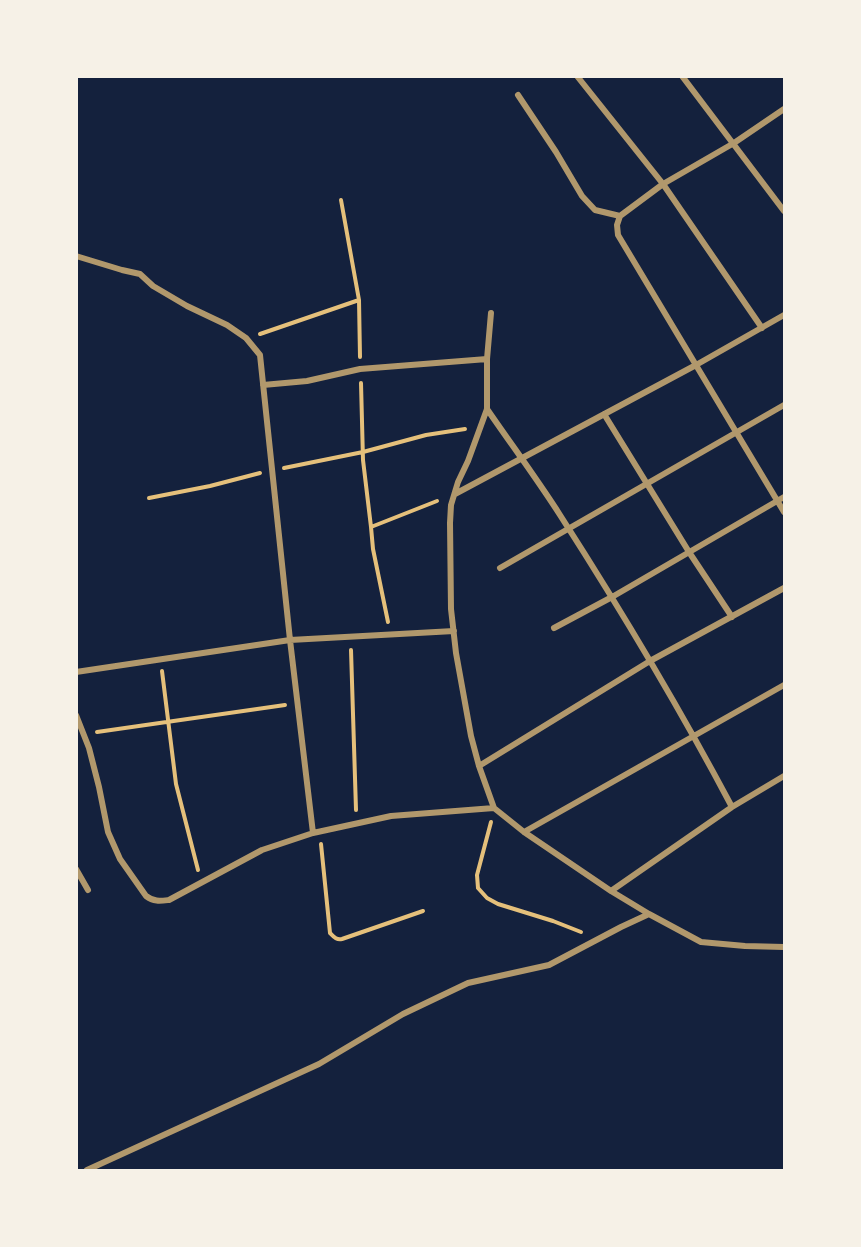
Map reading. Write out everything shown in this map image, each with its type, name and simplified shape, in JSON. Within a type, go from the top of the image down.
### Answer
[{"type":"street","points":[[577,76],[663,184],[762,328]]},
{"type":"street","points":[[682,76],[784,212]]},
{"type":"street","points":[[518,95],[582,196],[595,210],[620,216]]},
{"type":"street","points":[[784,109],[734,143],[663,184],[620,216],[617,225],[618,235],[784,512]]},
{"type":"street","points":[[76,256],[140,274],[153,286],[187,306],[227,325],[246,338],[260,355],[290,640],[317,832]]},
{"type":"street","points":[[491,313],[487,358],[487,409],[451,505],[450,523],[454,631],[471,736],[494,808],[524,832],[611,891],[701,942],[784,947]]},
{"type":"street","points":[[455,494],[696,365],[784,315]]},
{"type":"street","points":[[263,385],[307,381],[360,369],[487,358]]},
{"type":"street","points":[[500,568],[784,405]]},
{"type":"street","points":[[487,409],[569,529],[612,597],[694,736],[732,807]]},
{"type":"street","points":[[604,414],[646,484],[732,617]]},
{"type":"street","points":[[554,628],[784,497]]},
{"type":"street","points":[[479,766],[650,661],[784,588]]},
{"type":"street","points":[[76,672],[290,640],[454,631]]},
{"type":"street","points":[[524,832],[784,685]]},
{"type":"street","points":[[76,715],[89,748],[108,832],[120,859],[151,900],[160,902],[169,900],[262,850],[317,832],[391,816],[494,808]]},
{"type":"street","points":[[611,891],[732,807],[784,777]]},
{"type":"street","points":[[76,869],[88,890]]},
{"type":"street","points":[[87,1170],[319,1064],[403,1014],[468,983],[549,965],[648,914]]},
{"type":"path","points":[[341,200],[358,300],[363,452],[373,549],[390,635]]},
{"type":"path","points":[[246,338],[287,326],[358,300]]},
{"type":"path","points":[[150,498],[363,452],[448,430],[480,427]]},
{"type":"path","points":[[371,527],[455,494]]},
{"type":"path","points":[[351,637],[356,823]]},
{"type":"path","points":[[160,659],[177,784],[195,862],[202,882]]},
{"type":"path","points":[[84,733],[298,703]]},
{"type":"path","points":[[494,808],[477,875],[478,888],[487,898],[498,904],[554,921],[598,939]]},
{"type":"path","points":[[317,832],[330,933],[338,940],[423,911]]}]
